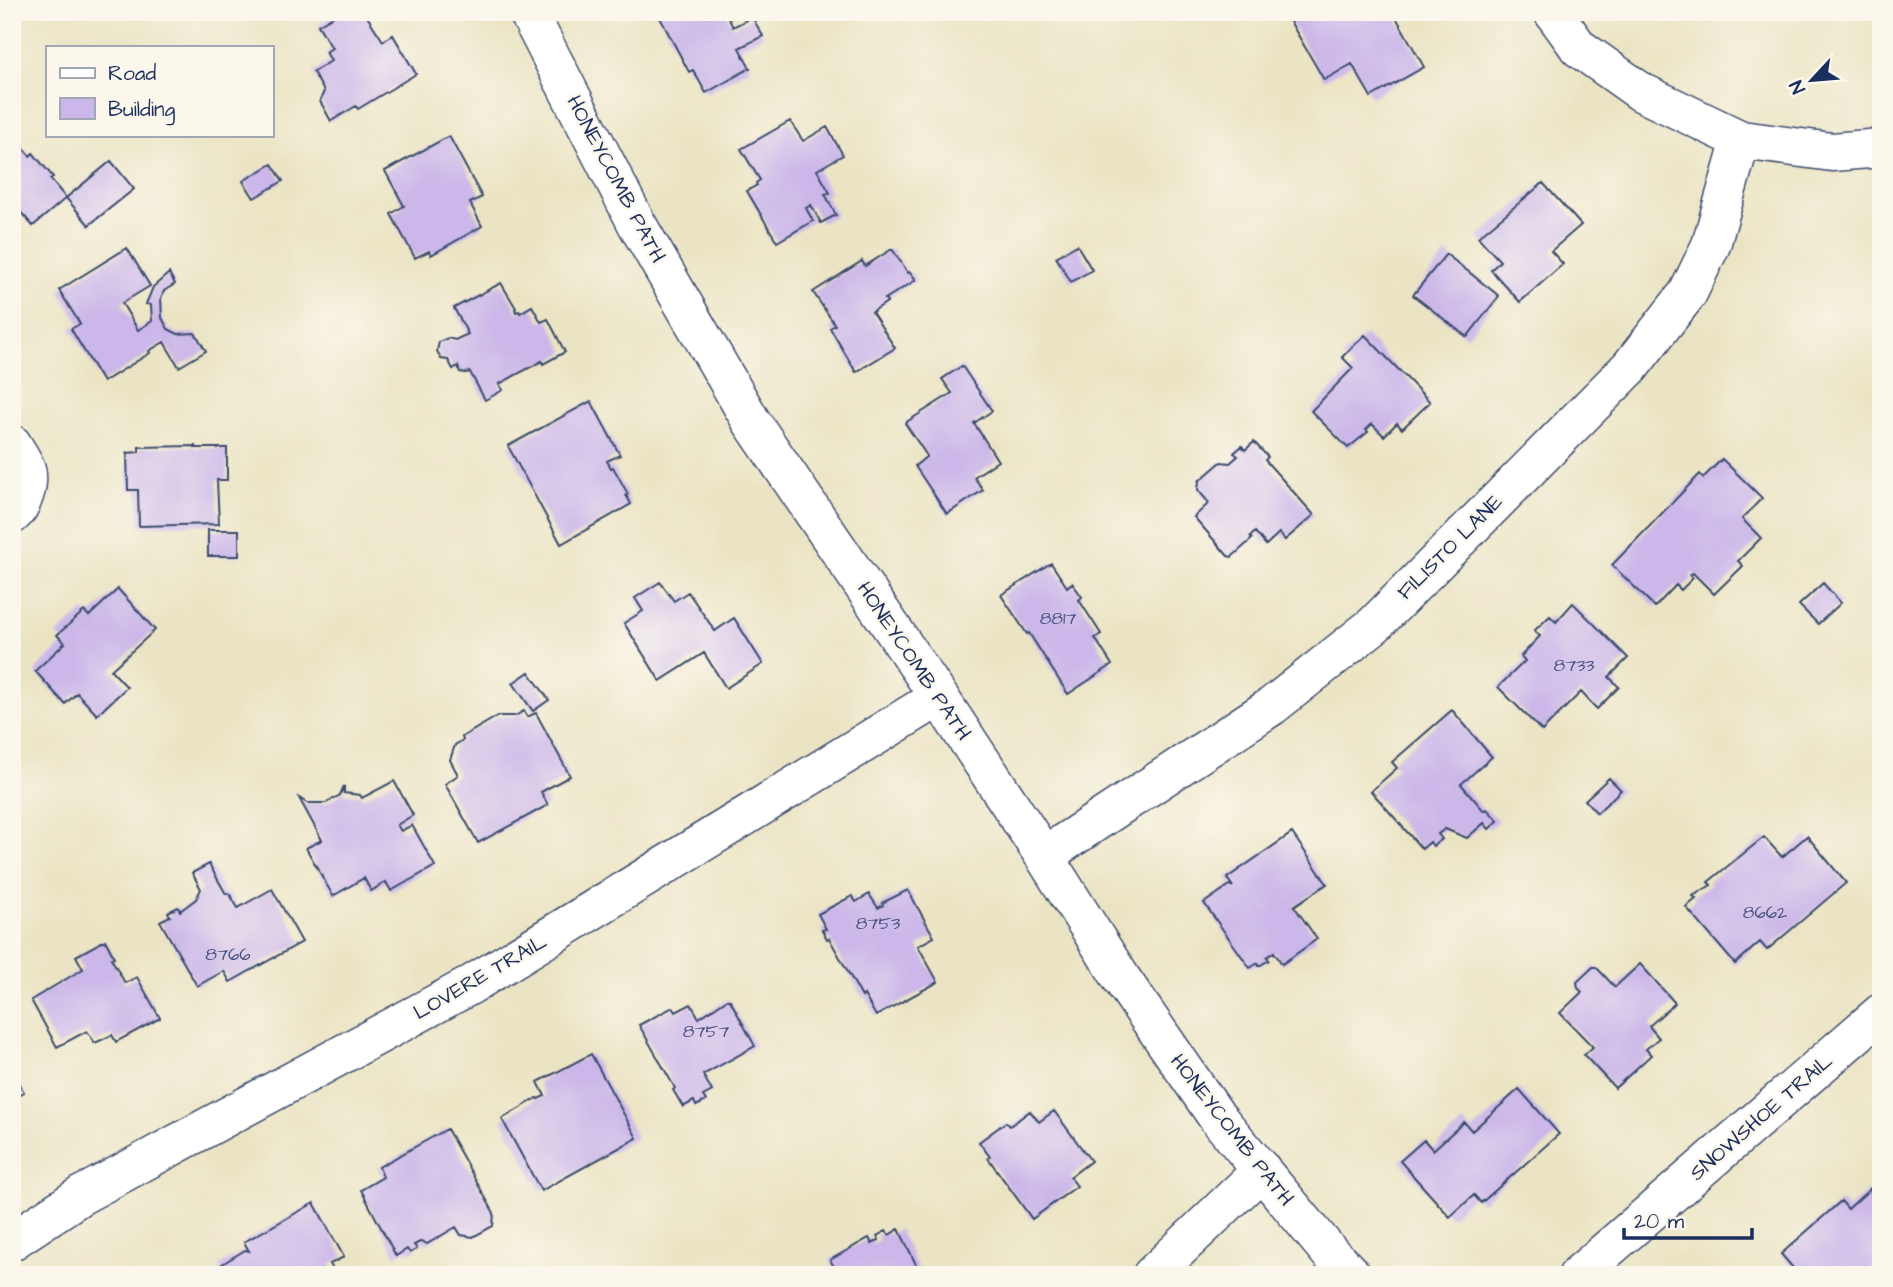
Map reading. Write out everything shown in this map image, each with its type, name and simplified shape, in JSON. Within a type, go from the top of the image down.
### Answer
[{"type":"street","name":"HONEYCOMB PATH","points":[[528,12],[637,224],[751,421],[939,697],[1135,999],[1217,1116],[1330,1253],[1352,1275]]},
{"type":"street","points":[[1553,12],[1579,48],[1641,92],[1741,139],[1832,152],[1881,148]]},
{"type":"street","name":"FILISTO LANE","points":[[1044,856],[1272,706],[1374,625],[1630,367],[1688,293],[1711,245],[1741,139]]},
{"type":"street","points":[[12,444],[26,469],[25,492],[17,511],[12,515]]},
{"type":"street","name":"LOVERE TRAIL","points":[[12,1241],[80,1196],[469,986],[939,697]]},
{"type":"street","name":"SNOWSHOE TRAIL","points":[[1578,1275],[1881,1013]]},
{"type":"street","points":[[1152,1275],[1262,1170]]},
{"type":"building","points":[[340,12],[364,12],[383,41],[393,35],[416,74],[358,109],[356,106],[331,121],[320,101],[324,91],[313,72],[331,61],[326,52],[332,48],[318,25]]},
{"type":"building","points":[[657,12],[725,12],[733,27],[752,17],[763,36],[739,48],[750,68],[706,93],[693,70],[689,72]]},
{"type":"building","points":[[1293,12],[1393,12],[1424,67],[1371,97],[1352,64],[1324,80],[1287,16]]},
{"type":"building","points":[[790,121],[803,141],[827,127],[843,155],[817,170],[830,193],[825,194],[836,215],[821,223],[811,205],[806,208],[813,221],[777,242],[747,191],[760,180],[741,149]]},
{"type":"building","points":[[12,136],[30,156],[33,153],[66,198],[33,226],[18,209],[12,209]]},
{"type":"building","points":[[449,136],[482,197],[470,203],[482,226],[431,255],[429,251],[415,258],[391,214],[404,206],[385,171]]},
{"type":"building","points":[[111,161],[134,189],[89,225],[66,198]]},
{"type":"building","points":[[272,164],[283,181],[254,198],[243,181]]},
{"type":"building","points":[[1543,183],[1581,225],[1551,251],[1563,264],[1520,302],[1491,270],[1500,261],[1478,237]]},
{"type":"building","points":[[1077,245],[1092,270],[1071,282],[1056,257]]},
{"type":"building","points":[[127,248],[150,286],[122,303],[138,330],[152,321],[151,305],[146,304],[153,287],[169,273],[175,284],[164,291],[161,298],[162,318],[168,329],[178,334],[195,333],[206,351],[179,367],[164,342],[103,382],[71,329],[80,324],[59,290]]},
{"type":"building","points":[[892,249],[916,280],[885,299],[887,302],[872,312],[895,348],[856,372],[830,328],[835,325],[813,292],[862,261],[865,266]]},
{"type":"building","points":[[1446,254],[1499,296],[1467,337],[1413,295]]},
{"type":"building","points":[[501,283],[516,312],[520,313],[532,306],[541,322],[548,319],[565,352],[499,384],[503,390],[485,400],[470,372],[460,372],[458,366],[453,369],[448,360],[441,359],[437,351],[439,342],[448,338],[455,340],[468,334],[454,308]]},
{"type":"building","points":[[1365,335],[1430,402],[1402,429],[1397,423],[1384,436],[1372,424],[1366,430],[1368,432],[1348,448],[1311,411],[1353,368],[1342,357]]},
{"type":"building","points":[[962,366],[992,411],[974,423],[998,461],[974,477],[983,490],[947,514],[915,466],[927,456],[905,423],[952,393],[942,379]]},
{"type":"building","points":[[591,401],[620,455],[607,461],[611,468],[613,467],[631,504],[561,544],[508,446]]},
{"type":"building","points":[[1254,442],[1268,457],[1265,460],[1314,515],[1285,540],[1279,533],[1266,545],[1255,532],[1250,537],[1252,539],[1232,557],[1228,556],[1194,517],[1209,503],[1198,490],[1199,481],[1221,462],[1230,463],[1238,456],[1234,453],[1242,446],[1245,450]]},
{"type":"building","points":[[139,447],[227,448],[227,480],[217,480],[219,524],[139,526],[138,490],[128,490],[127,453],[139,452]]},
{"type":"building","points":[[1722,459],[1762,498],[1742,519],[1761,538],[1738,561],[1743,566],[1714,594],[1693,573],[1690,575],[1693,578],[1681,590],[1676,585],[1655,607],[1612,565],[1700,474],[1703,478]]},
{"type":"building","points":[[208,530],[239,530],[239,556],[208,556]]},
{"type":"building","points":[[1051,563],[1067,587],[1072,583],[1082,597],[1079,600],[1101,634],[1095,638],[1112,665],[1068,694],[1001,595]]},
{"type":"building","points":[[660,582],[674,601],[688,592],[715,631],[734,618],[763,664],[726,688],[704,653],[660,681],[624,623],[643,611],[635,598]]},
{"type":"building","points":[[1823,583],[1841,603],[1818,624],[1799,605]]},
{"type":"building","points":[[118,589],[155,630],[111,670],[127,687],[97,715],[77,693],[65,704],[35,671],[65,643],[57,635],[84,611],[89,616]]},
{"type":"building","points":[[1573,603],[1628,658],[1609,677],[1619,687],[1597,709],[1581,692],[1542,731],[1498,687],[1525,661],[1521,656],[1540,636],[1534,631],[1550,616],[1556,622]]},
{"type":"building","points":[[529,672],[549,700],[533,711],[513,683]]},
{"type":"building","points":[[1452,710],[1492,757],[1461,784],[1484,811],[1487,809],[1498,821],[1489,829],[1484,823],[1467,838],[1445,829],[1438,834],[1442,839],[1433,846],[1430,842],[1422,849],[1371,791],[1397,768],[1392,762]]},
{"type":"building","points":[[524,711],[527,717],[536,713],[570,776],[541,792],[548,805],[478,843],[445,784],[458,775],[450,760],[455,745],[463,740],[462,737],[498,716],[515,716]]},
{"type":"building","points":[[1609,778],[1621,790],[1597,813],[1585,800]]},
{"type":"building","points":[[394,781],[413,815],[397,825],[401,831],[412,825],[435,866],[391,891],[386,882],[371,891],[364,878],[333,896],[306,848],[322,840],[299,798],[307,803],[326,803],[340,795],[344,786],[344,793],[360,795],[362,798]]},
{"type":"building","points":[[1292,833],[1327,884],[1294,906],[1317,939],[1282,964],[1274,952],[1267,957],[1269,960],[1250,968],[1204,903],[1230,885],[1233,887],[1227,878]]},
{"type":"building","points":[[1807,836],[1846,883],[1767,950],[1760,942],[1735,964],[1686,907],[1696,899],[1693,896],[1711,885],[1708,882],[1764,837],[1782,857]]},
{"type":"building","points":[[209,864],[226,894],[229,893],[238,908],[272,889],[302,942],[230,982],[224,971],[197,986],[160,921],[170,916],[168,912],[178,907],[180,911],[196,899],[201,889],[192,873]]},
{"type":"building","points":[[908,890],[934,937],[918,946],[938,982],[876,1016],[864,995],[862,997],[829,938],[827,939],[822,930],[826,929],[818,914],[852,896],[856,902],[869,894],[878,908],[882,903]]},
{"type":"building","points":[[105,940],[114,957],[111,958],[125,983],[137,977],[160,1018],[116,1042],[112,1035],[95,1043],[87,1031],[57,1047],[31,1000],[83,969],[76,956]]},
{"type":"building","points":[[1640,964],[1675,1003],[1649,1026],[1659,1038],[1646,1049],[1651,1055],[1615,1088],[1584,1055],[1593,1047],[1560,1013],[1582,992],[1577,982],[1593,967],[1615,987]]},
{"type":"building","points":[[730,1000],[755,1046],[703,1075],[712,1091],[703,1096],[706,1101],[696,1106],[694,1101],[683,1107],[639,1025],[673,1007],[676,1012],[691,1004],[699,1018]]},
{"type":"building","points":[[591,1054],[637,1138],[541,1191],[502,1119],[545,1096],[538,1082]]},
{"type":"building","points":[[12,1071],[24,1092],[12,1098]]},
{"type":"building","points":[[1519,1089],[1559,1134],[1481,1203],[1474,1195],[1450,1217],[1400,1161],[1424,1140],[1433,1150],[1464,1122],[1472,1131]]},
{"type":"building","points":[[1030,1111],[1039,1122],[1054,1111],[1091,1161],[1070,1177],[1077,1186],[1032,1219],[979,1142],[1006,1122],[1010,1126]]},
{"type":"building","points":[[447,1129],[494,1213],[493,1226],[473,1237],[461,1235],[456,1227],[427,1244],[422,1241],[414,1245],[417,1249],[410,1253],[407,1249],[396,1256],[361,1190],[383,1177],[379,1167]]},
{"type":"building","points":[[1871,1188],[1871,1193],[1881,1204],[1881,1261],[1865,1275],[1799,1275],[1781,1254],[1841,1201],[1848,1209]]},
{"type":"building","points":[[314,1203],[344,1257],[330,1264],[336,1275],[225,1275],[221,1270],[219,1266],[245,1250],[249,1251],[244,1242]]},
{"type":"building","points":[[899,1229],[921,1275],[839,1275],[830,1260],[869,1238],[872,1244],[879,1240],[877,1236],[886,1231],[889,1235]]}]
